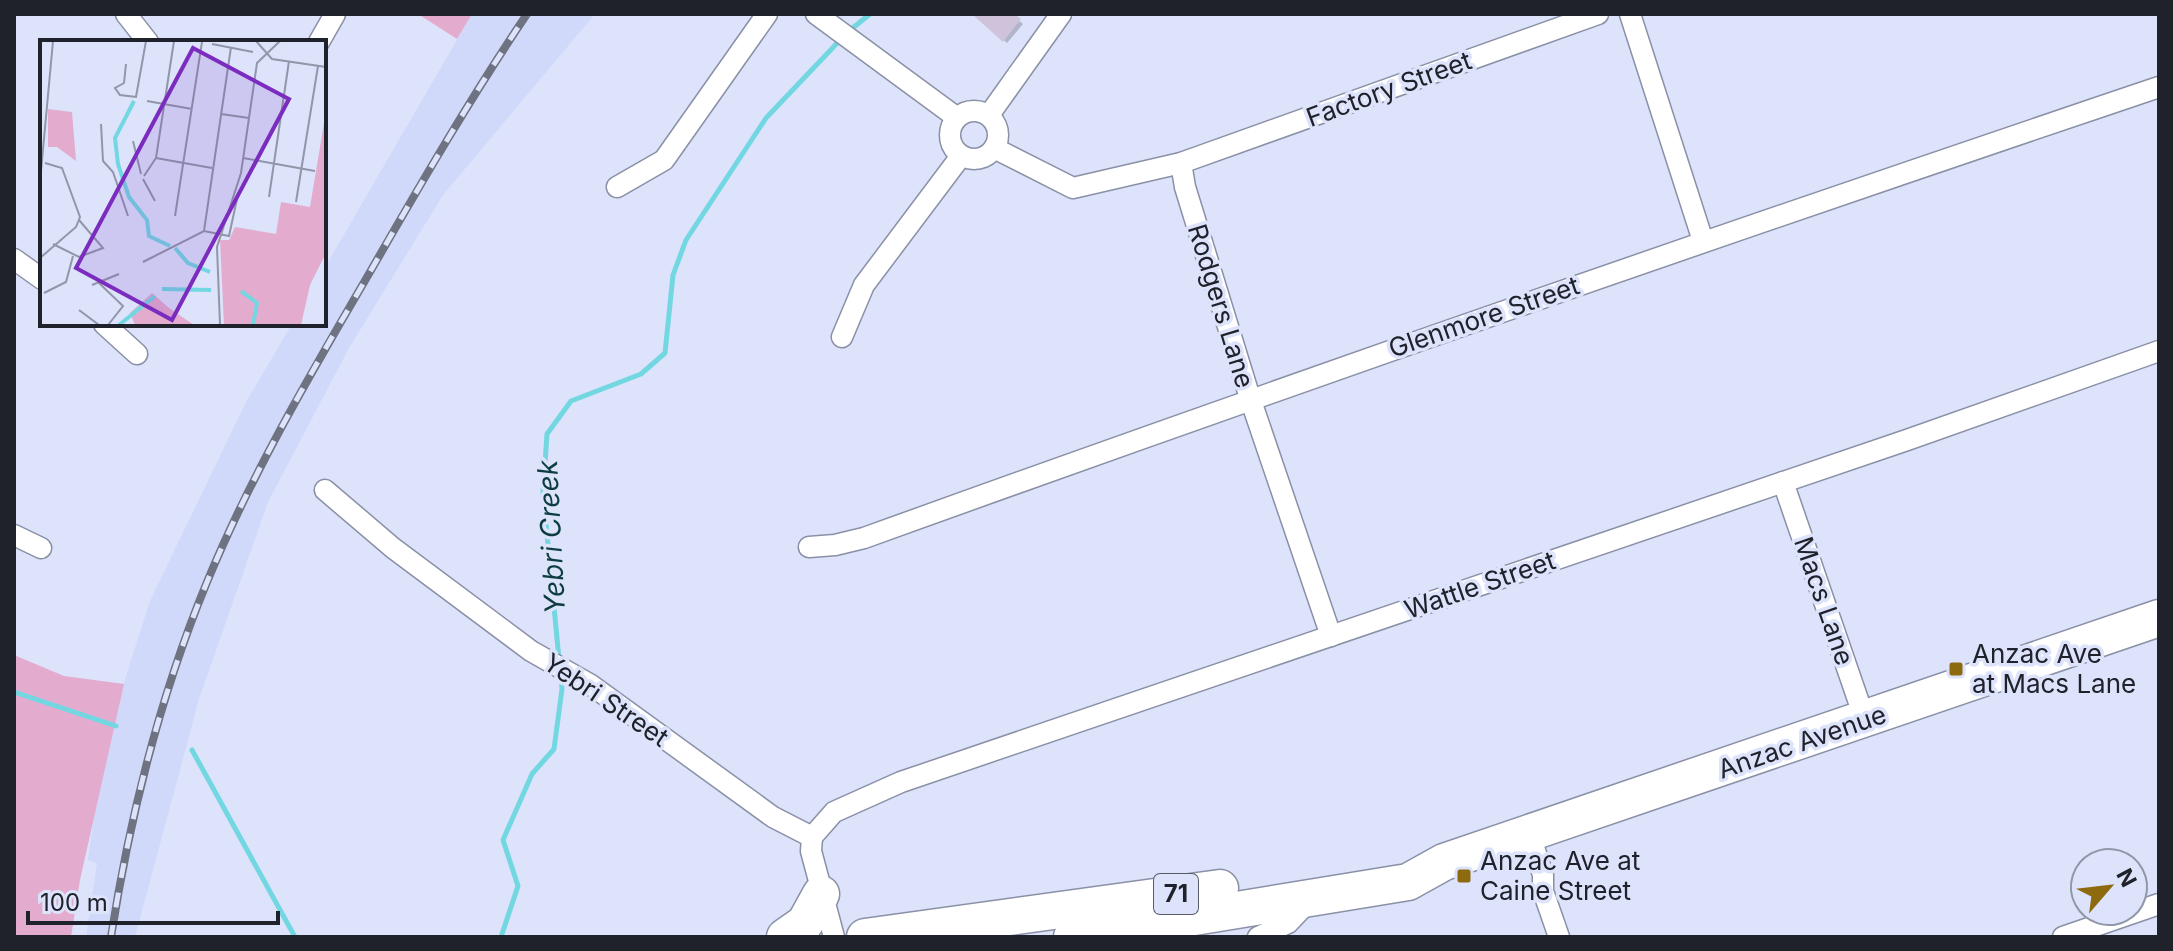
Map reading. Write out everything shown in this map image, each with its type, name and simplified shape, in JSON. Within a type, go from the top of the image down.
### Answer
[{"type":"highway","name":"Anzac Avenue","points":[[1072,937],[1408,882],[1444,862],[2159,618]]},
{"type":"highway","name":"Anzac Avenue","points":[[865,937],[1404,862],[1444,862]]},
{"type":"highway","points":[[785,937],[805,923],[821,894]]},
{"type":"street","points":[[126,14],[146,40]]},
{"type":"street","points":[[320,40],[335,14]]},
{"type":"street","points":[[617,187],[664,160],[767,14]]},
{"type":"street","points":[[816,14],[956,117]]},
{"type":"street","points":[[989,115],[1061,14]]},
{"type":"street","name":"Factory Street","points":[[1181,163],[1598,14]]},
{"type":"street","points":[[1630,14],[1703,241]]},
{"type":"street","name":"Glenmore Street","points":[[809,547],[864,538],[1250,398],[2159,87]]},
{"type":"street","points":[[976,110],[989,115],[997,127],[997,142],[983,158],[968,159],[951,145],[949,130],[956,117],[976,110]]},
{"type":"street","points":[[994,148],[1073,188],[1181,163]]},
{"type":"street","points":[[842,337],[864,285],[961,156]]},
{"type":"street","name":"Rodgers Lane","points":[[1181,163],[1185,187],[1250,398],[1331,636]]},
{"type":"street","points":[[14,259],[40,278]]},
{"type":"street","points":[[106,326],[137,354]]},
{"type":"street","name":"Wattle Street","points":[[812,837],[834,812],[901,782],[2159,351]]},
{"type":"street","name":"Macs Lane","points":[[1783,482],[1865,720]]},
{"type":"street","name":"Yebri Street","points":[[325,490],[393,548],[531,651],[591,685],[773,817],[812,837]]},
{"type":"street","points":[[14,535],[41,548]]},
{"type":"street","points":[[1530,835],[1543,875],[1543,891],[1559,937]]},
{"type":"street","points":[[812,837],[811,851],[834,937]]},
{"type":"street","points":[[1265,935],[1288,923],[1311,899]]},
{"type":"street","points":[[2063,937],[2159,904]]},
{"type":"shaded area","points":[[418,14],[472,14],[457,39]]},
{"type":"shaded area","points":[[472,14],[595,14],[443,195],[349,348],[268,502],[199,699],[135,937],[86,937],[97,863],[88,860],[103,748],[150,601],[246,402],[291,326],[326,326],[326,266]]},
{"type":"shaded area","points":[[14,655],[64,676],[124,684],[80,880],[71,937],[14,937]]},
{"type":"building","points":[[972,14],[1014,14],[1021,19],[1003,42]]},
{"type":"waterway","name":"Yebri Creek","points":[[849,31],[870,14]]},
{"type":"waterway","name":"Yebri Creek","points":[[559,659],[543,493],[547,434],[571,401],[641,374],[665,353],[673,275],[686,240],[766,118],[842,38]]},
{"type":"waterway","name":"Yebri Creek","points":[[501,937],[518,886],[503,840],[532,774],[554,749],[561,676]]},
{"type":"waterway","points":[[14,692],[116,726]]},
{"type":"waterway","points":[[192,750],[295,937]]},
{"type":"railway","points":[[111,937],[127,846],[148,756],[190,625],[225,542],[283,424],[326,348],[446,142],[527,14]]},
{"type":"place","name":"Anzac Ave at Macs Lane","points":[[1956,669]]},
{"type":"place","name":"Anzac Ave at Caine Street","points":[[1464,876]]}]
